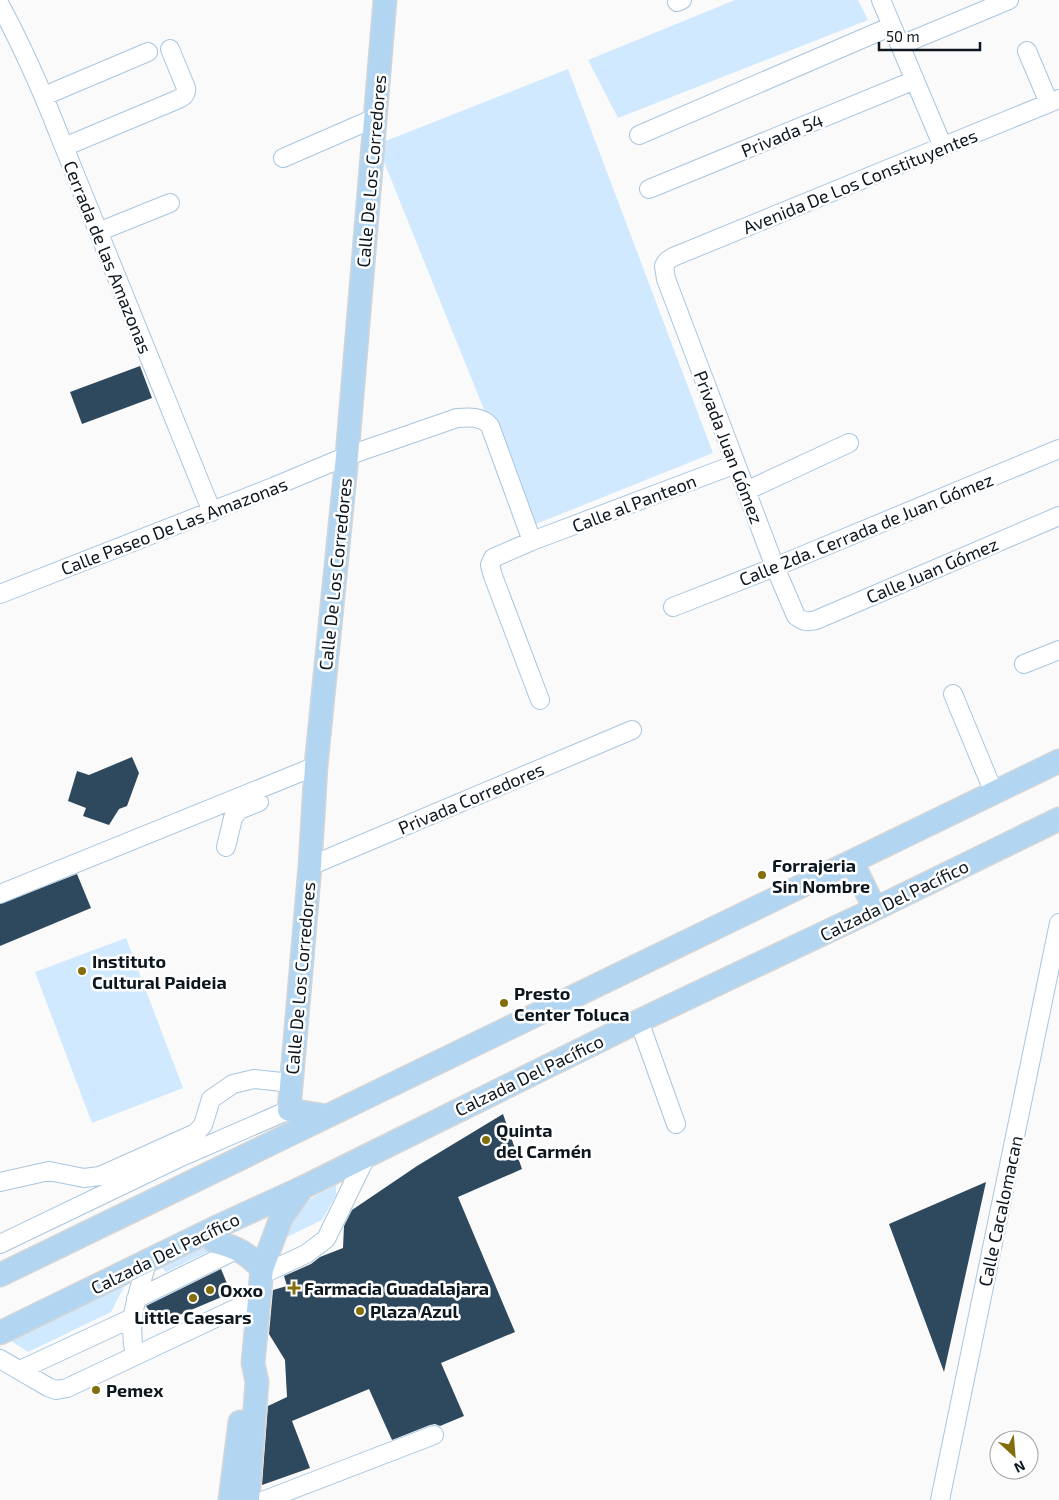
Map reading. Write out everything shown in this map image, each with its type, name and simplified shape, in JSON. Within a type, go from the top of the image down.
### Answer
[{"type":"main road","name":"Calle De Los Corredores","points":[[289,1110],[316,773],[347,456],[385,0]]},
{"type":"main road","points":[[0,1275],[1059,761]]},
{"type":"main road","name":"Calzada Del Pacífico","points":[[0,1333],[147,1263],[219,1226],[302,1188],[639,1021],[1059,820]]},
{"type":"main road","points":[[852,862],[875,909]]},
{"type":"main road","points":[[289,1110],[328,1116]]},
{"type":"main road","points":[[248,1500],[257,1382],[253,1363],[261,1272],[280,1218],[302,1188]]},
{"type":"main road","points":[[219,1226],[215,1242],[226,1244],[247,1254],[261,1272]]},
{"type":"main road","points":[[230,1500],[245,1384],[253,1363]]},
{"type":"street","points":[[881,0],[944,147]]},
{"type":"street","points":[[901,45],[1009,0]]},
{"type":"street","name":"Cerrada de las Amazonas","points":[[0,6],[14,31],[44,96],[212,512]]},
{"type":"street","points":[[639,135],[892,26]]},
{"type":"street","points":[[64,147],[184,96],[186,88],[170,49]]},
{"type":"street","points":[[1027,51],[1054,101]]},
{"type":"street","points":[[44,96],[148,52]]},
{"type":"street","name":"Privada 54","points":[[649,190],[915,80]]},
{"type":"street","name":"Avenida De Los Constituyentes","points":[[664,266],[673,256],[1054,101]]},
{"type":"street","points":[[282,158],[375,118]]},
{"type":"street","points":[[98,232],[170,203]]},
{"type":"street","name":"Privada Juan Gómez","points":[[664,266],[666,279],[775,568],[796,616],[804,622]]},
{"type":"street","points":[[347,456],[457,418],[470,417],[482,420],[490,426],[532,541]]},
{"type":"street","points":[[746,491],[849,443]]},
{"type":"street","name":"Calle 2da. Cerrada de Juan Gómez","points":[[673,607],[775,568],[1059,448]]},
{"type":"street","name":"Calle Paseo De Las Amazonas","points":[[0,594],[212,512],[347,456]]},
{"type":"street","name":"Calle al Panteon","points":[[540,700],[492,576],[490,565],[492,560],[496,556],[532,541],[736,464]]},
{"type":"street","name":"Calle Juan Gómez","points":[[804,622],[816,620],[1059,516]]},
{"type":"street","points":[[1024,664],[1059,650]]},
{"type":"street","points":[[953,694],[994,792]]},
{"type":"street","name":"Privada Corredores","points":[[310,866],[632,730]]},
{"type":"street","points":[[226,847],[233,818],[239,810],[316,773]]},
{"type":"street","points":[[0,894],[316,773]]},
{"type":"street","name":"Calle Cacalomacan","points":[[940,1500],[1059,922]]},
{"type":"street","points":[[639,1021],[676,1124]]},
{"type":"street","points":[[0,1182],[49,1171],[84,1178],[100,1176],[196,1133],[203,1125],[211,1099],[234,1084],[254,1079],[291,1083]]},
{"type":"street","points":[[0,1244],[172,1161],[289,1110]]},
{"type":"street","points":[[261,1272],[306,1254],[326,1239],[367,1155]]},
{"type":"street","points":[[136,1299],[238,1249]]},
{"type":"street","points":[[135,1356],[131,1332],[132,1318],[147,1263]]},
{"type":"street","points":[[0,1359],[48,1387],[56,1390],[67,1388],[258,1298]]},
{"type":"street","points":[[20,1370],[132,1318]]},
{"type":"street","points":[[265,1500],[434,1435]]},
{"type":"shaded area","points":[[735,0],[858,0],[868,20],[618,118],[588,60]]},
{"type":"shaded area","points":[[568,69],[713,453],[531,526],[382,157],[383,142]]},
{"type":"shaded area","points":[[126,938],[183,1088],[92,1123],[35,972]]},
{"type":"shaded area","points":[[336,1185],[336,1195],[322,1220],[287,1237],[281,1246],[295,1207]]},
{"type":"shaded area","points":[[208,1242],[216,1248],[166,1272],[161,1267],[184,1250]]},
{"type":"shaded area","points":[[127,1281],[111,1312],[28,1352],[5,1337]]},
{"type":"building","points":[[140,366],[152,398],[82,424],[70,392]]},
{"type":"building","points":[[132,757],[139,773],[127,806],[119,809],[109,825],[83,816],[86,808],[68,801],[77,771],[89,775]]},
{"type":"building","points":[[77,874],[91,908],[0,946],[0,904]]},
{"type":"building","name":"Plaza Azul","points":[[503,1114],[522,1169],[458,1197],[515,1332],[441,1363],[464,1416],[440,1426],[430,1425],[392,1440],[369,1389],[292,1421],[310,1468],[262,1485],[268,1406],[287,1397],[285,1360],[269,1334],[273,1290],[287,1286],[284,1276],[311,1264],[320,1257],[343,1248],[344,1226],[352,1210],[417,1166]]},
{"type":"building","points":[[986,1182],[944,1372],[889,1224]]},
{"type":"building","points":[[221,1269],[231,1293],[158,1324],[146,1306]]},
{"type":"place","name":"Forrajeria Sin Nombre","points":[[762,875]]},
{"type":"place","name":"Instituto Cultural Paideia","points":[[82,971]]},
{"type":"place","name":"Presto Center Toluca","points":[[504,1003]]},
{"type":"place","name":"Quinta del Carmén","points":[[486,1140]]},
{"type":"place","name":"Farmacia Guadalajara","points":[[294,1288]]},
{"type":"place","name":"Oxxo","points":[[210,1290]]},
{"type":"place","name":"Little Caesars","points":[[193,1298]]},
{"type":"place","name":"Plaza Azul","points":[[360,1311]]},
{"type":"place","name":"Pemex","points":[[96,1390]]}]
